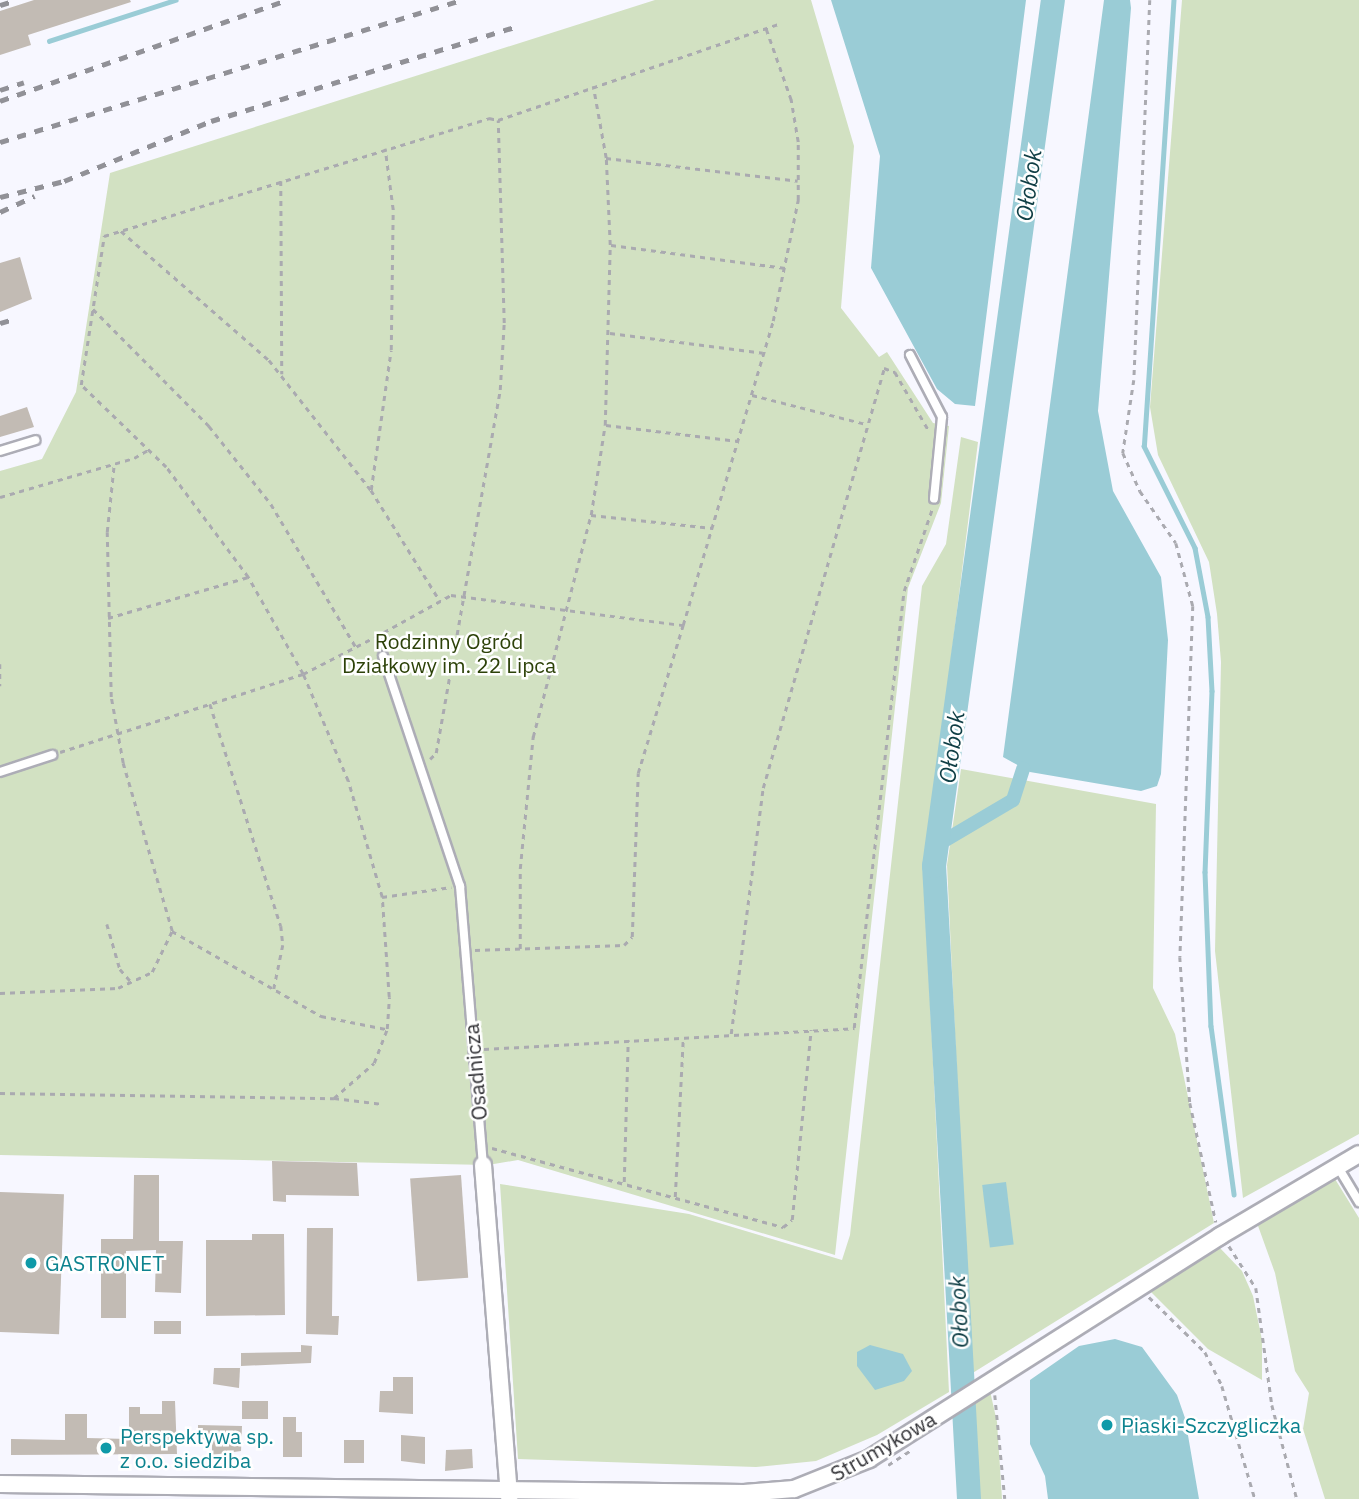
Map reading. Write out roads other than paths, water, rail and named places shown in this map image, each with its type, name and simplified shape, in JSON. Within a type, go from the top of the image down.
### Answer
[{"type":"street","name":"Strumykowa","points":[[0,1484],[133,1493],[744,1496],[794,1489],[843,1473],[1220,1236],[1359,1154]]},
{"type":"street","name":"Osadnicza","points":[[483,1165],[508,1494]]},
{"type":"lane","points":[[910,355],[942,416],[934,499]]},
{"type":"lane","points":[[0,451],[35,440]]},
{"type":"lane","name":"Osadnicza","points":[[383,656],[460,886],[483,1165]]},
{"type":"lane","points":[[0,772],[52,755]]},
{"type":"lane","points":[[1338,1167],[1359,1202]]},
{"type":"water","points":[[831,0],[1026,0],[975,406],[955,404],[937,389],[871,268],[880,156]]},
{"type":"water","points":[[1104,0],[1130,0],[1131,8],[1098,411],[1113,491],[1161,577],[1168,640],[1161,774],[1157,786],[1141,791],[1030,772],[1003,757]]},
{"type":"water","points":[[1006,1182],[1014,1245],[990,1247],[982,1185]]},
{"type":"water","name":"Piaski-Szczygliczka","points":[[1115,1339],[1142,1347],[1177,1395],[1185,1418],[1199,1499],[1048,1499],[1045,1476],[1030,1444],[1030,1380],[1079,1346]]},
{"type":"water","points":[[870,1345],[903,1354],[912,1371],[904,1381],[875,1390],[857,1366],[857,1352]]},
{"type":"waterway","points":[[49,41],[175,0]]},
{"type":"waterway","name":"Ołobok","points":[[969,1499],[934,866],[1053,0]]},
{"type":"waterway","points":[[1174,0],[1144,446],[1195,548],[1208,617],[1212,691],[1205,872],[1211,1026],[1234,1194]]},
{"type":"waterway","points":[[937,845],[1013,800],[1023,769]]},
{"type":"railway","points":[[0,5],[16,0]]},
{"type":"railway","points":[[0,101],[287,0]]},
{"type":"railway","points":[[0,142],[462,0]]},
{"type":"railway","points":[[0,197],[64,181],[211,121],[514,27]]},
{"type":"railway","points":[[0,90],[24,82]]},
{"type":"railway","points":[[0,212],[35,196]]},
{"type":"railway","points":[[0,323],[14,319]]},
{"type":"place","name":"GASTRONET","points":[[31,1263]]},
{"type":"place","name":"Piaski-Szczygliczka","points":[[1107,1425]]},
{"type":"place","name":"Perspektywa sp. z o.o. siedziba","points":[[106,1448]]},
{"type":"park label","name":"Rodzinny Ogród Działkowy im. 22 Lipca","points":[[449,653]]}]
